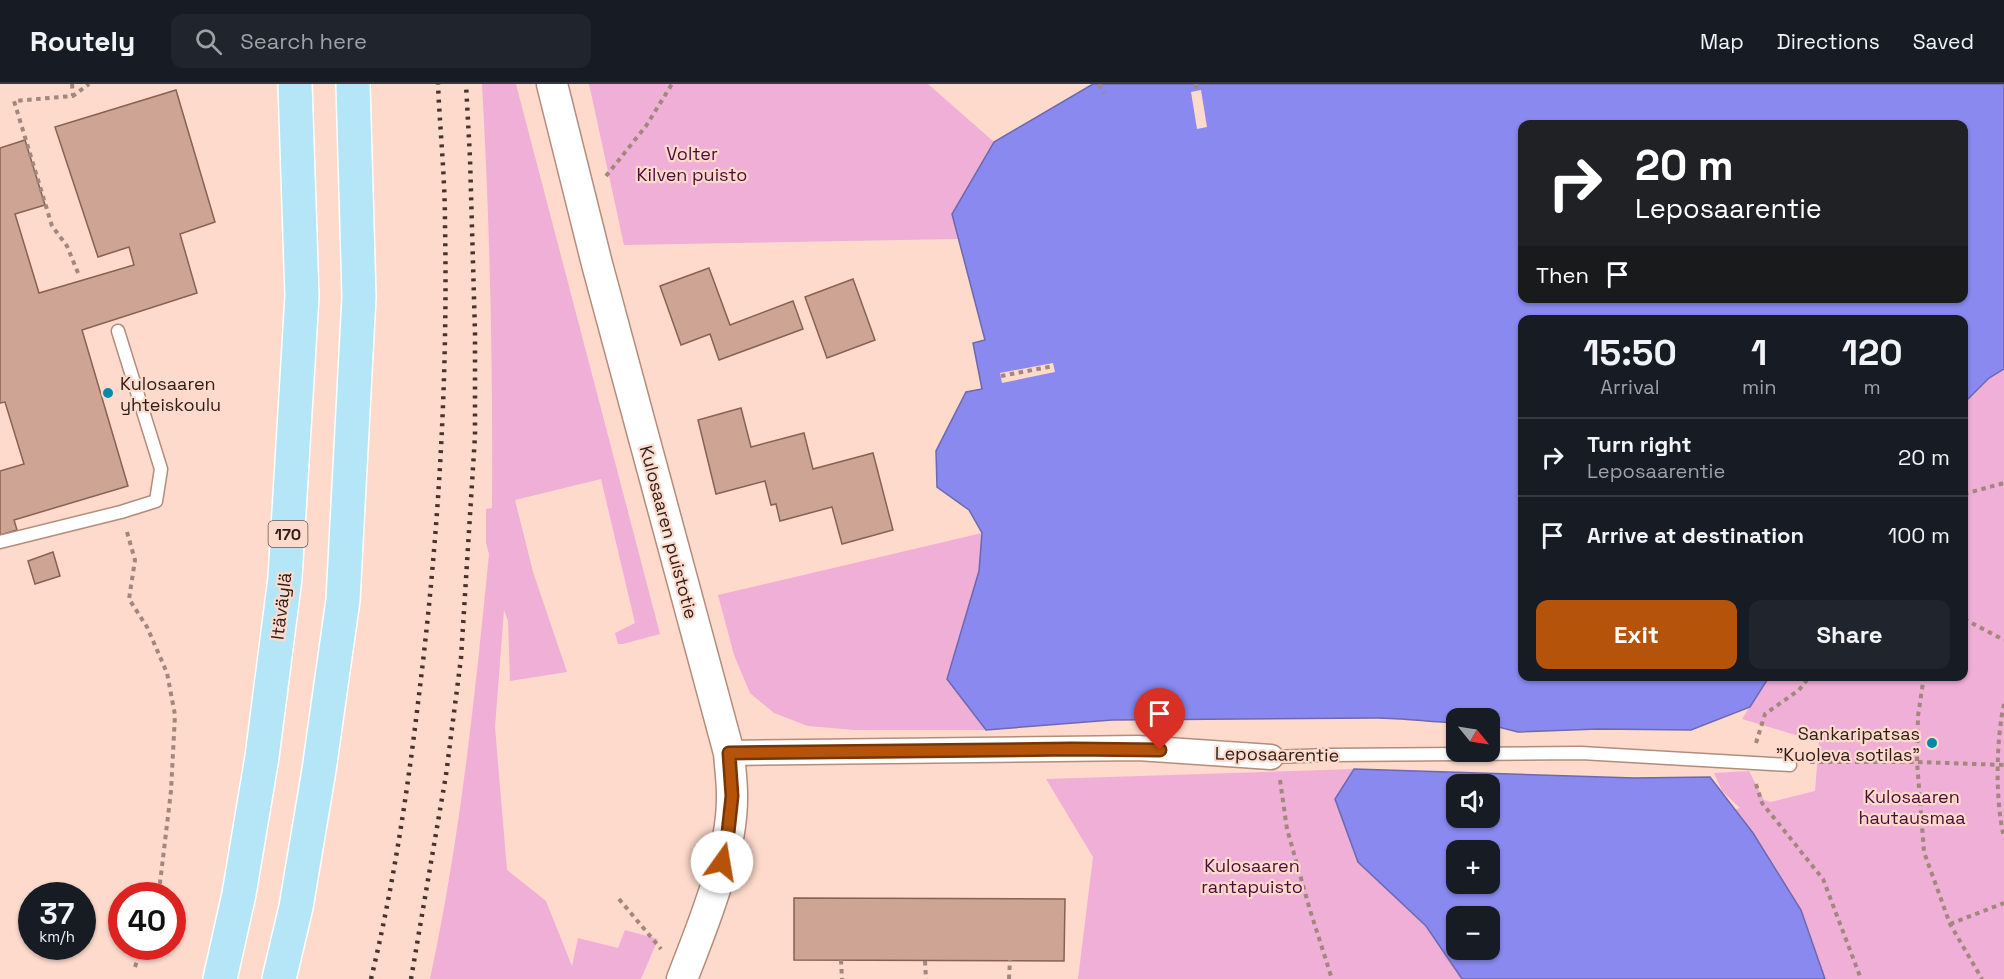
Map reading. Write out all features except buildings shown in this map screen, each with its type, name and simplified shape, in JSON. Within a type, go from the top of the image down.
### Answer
[{"type":"highway","name":"Itäväylä","points":[[220,979],[239,894],[262,757],[285,578],[302,296],[295,84]]},
{"type":"highway","points":[[279,979],[296,907],[319,770],[343,600],[359,297],[353,84]]},
{"type":"street","name":"Kulosaaren puistotie","points":[[552,84],[580,197],[729,753],[732,796],[727,842],[710,903],[682,979]]},
{"type":"street","name":"Leposaarentie","points":[[729,753],[1138,748],[1271,757]]},
{"type":"lane","points":[[0,542],[156,501],[161,469],[118,331]]},
{"type":"lane","name":"Leposaarentie","points":[[1271,757],[1329,754],[1581,753],[1790,765]]},
{"type":"path","points":[[72,84],[73,96]]},
{"type":"path","points":[[78,273],[67,246],[52,226],[14,101],[73,96],[89,84]]},
{"type":"path","points":[[580,197],[600,184],[646,126],[672,84]]},
{"type":"path","points":[[1099,84],[1104,93]]},
{"type":"path","points":[[1196,84],[1197,91]]},
{"type":"path","points":[[1001,376],[1054,366]]},
{"type":"path","points":[[1968,493],[2004,483]]},
{"type":"path","points":[[121,512],[135,560],[129,599],[147,627],[167,673],[175,716],[171,791],[160,882]]},
{"type":"path","points":[[1968,621],[2004,640]]},
{"type":"path","points":[[1806,681],[1799,690],[1765,714],[1749,763],[1762,803],[1823,879],[1861,979]]},
{"type":"path","points":[[1923,681],[1918,716],[1917,762],[1924,852],[1950,924],[1982,979]]},
{"type":"path","points":[[2004,704],[1999,725],[2000,796],[2004,837]]},
{"type":"path","points":[[1271,757],[1281,784],[1287,829],[1332,979]]},
{"type":"path","points":[[1790,765],[1818,761],[2001,765]]},
{"type":"path","points":[[619,899],[661,949]]},
{"type":"path","points":[[1950,924],[2004,903]]},
{"type":"path","points":[[135,967],[137,960]]},
{"type":"path","points":[[842,960],[842,979]]},
{"type":"path","points":[[1009,979],[1010,960]]},
{"type":"path","points":[[926,961],[926,979]]},
{"type":"green space","points":[[482,84],[516,84],[660,634],[618,644],[615,633],[635,623],[601,479],[515,500],[533,572],[567,672],[510,681],[508,621],[504,610],[495,727],[507,870],[546,901],[572,966],[578,938],[618,948],[625,930],[658,939],[641,979],[430,979],[450,874],[466,768],[489,554],[486,543],[486,509],[492,508],[490,296]]},
{"type":"green space","name":"Volter Kilven puisto","points":[[589,84],[928,84],[994,142],[952,214],[958,239],[624,245]]},
{"type":"green space","name":"Kulosaaren hautausmaa","points":[[2004,84],[2004,979],[1666,979],[1666,834],[1740,808],[1722,791],[1714,773],[1749,771],[1764,800],[1771,802],[1815,791],[1819,742],[1742,719],[1749,708],[1691,730],[1643,681],[1968,681],[1968,315],[1914,315],[1794,303],[1968,303],[1968,120]]},
{"type":"green space","points":[[982,533],[1376,718],[1112,720],[986,730],[854,730],[808,726],[774,713],[750,693],[734,655],[718,595]]},
{"type":"green space","name":"Kulosaaren rantapuisto","points":[[1354,769],[1335,799],[1358,862],[1426,926],[1446,955],[1446,960],[1449,960],[1462,979],[1078,979],[1093,857],[1046,779]]},
{"type":"shaded area","points":[[1093,84],[2004,84],[2004,369],[1989,378],[1968,399],[1968,315],[1518,315],[1518,681],[1766,681],[1750,707],[1691,730],[1598,729],[1518,732],[1500,728],[1500,708],[1446,708],[1446,722],[1376,718],[1112,720],[986,730],[947,679],[979,571],[982,533],[969,510],[937,487],[936,451],[966,392],[982,389],[973,343],[985,340],[952,214],[994,142]]},
{"type":"shaded area","points":[[1354,769],[1634,778],[1710,777],[1753,833],[1801,910],[1825,979],[1462,979],[1449,960],[1500,960],[1500,906],[1446,906],[1446,955],[1426,926],[1358,862],[1335,799]]},
{"type":"pier","points":[[1201,90],[1207,127],[1197,129],[1191,92]]},
{"type":"pier","points":[[1053,363],[1055,372],[1002,383],[1000,373]]},
{"type":"railway","points":[[371,979],[393,876],[409,772],[425,643],[436,524],[443,404],[446,284],[438,84]]},
{"type":"railway","points":[[411,979],[446,775],[461,658],[475,436],[475,333],[466,84]]},
{"type":"place","name":"Kulosaaren yhteiskoulu","points":[[108,393]]},
{"type":"place","name":"Sankaripatsas \"Kuoleva sotilas\"","points":[[1932,743]]},
{"type":"route","points":[[722,862],[727,842],[732,796],[729,753],[1138,748],[1160,750]]}]
